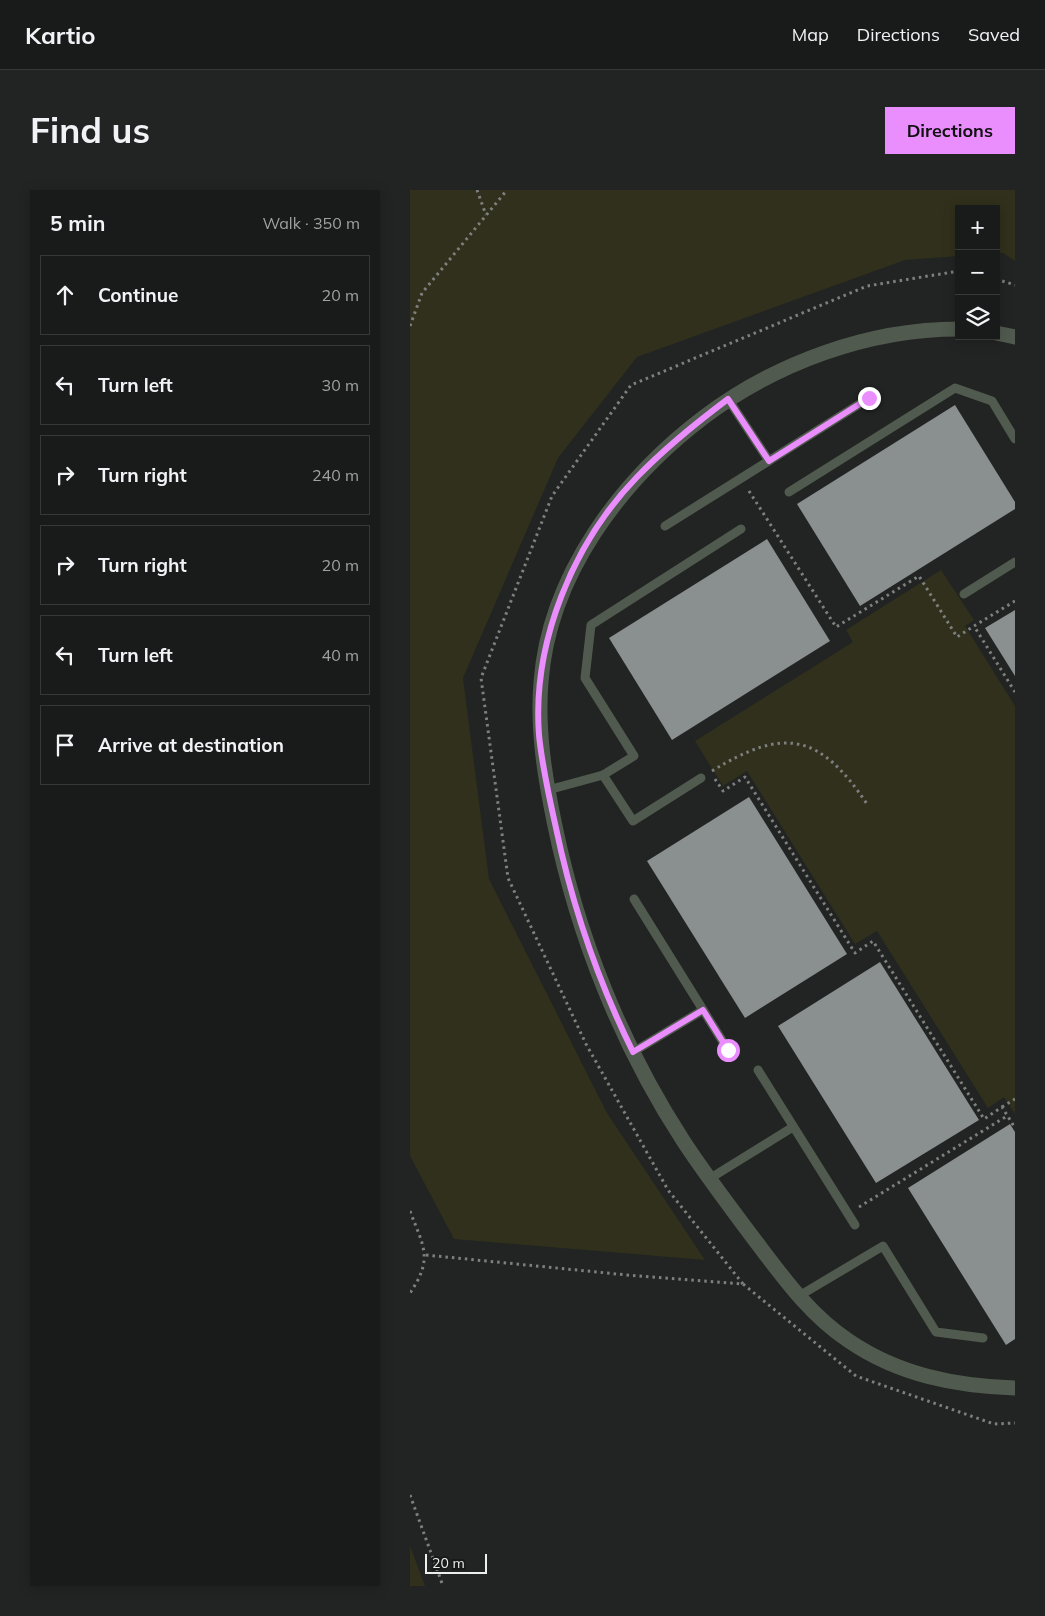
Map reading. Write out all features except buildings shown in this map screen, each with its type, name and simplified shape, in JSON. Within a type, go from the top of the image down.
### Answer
[{"type":"street","points":[[955,329],[924,329],[863,340],[798,363],[728,399],[678,436],[635,478],[599,524],[571,574],[551,626],[541,680],[539,734],[559,845],[584,934],[610,1001],[633,1052],[683,1142],[709,1179],[799,1296],[846,1339],[872,1356],[900,1369],[966,1385],[1015,1388]]},
{"type":"street","points":[[1000,334],[1015,337]]},
{"type":"lane","points":[[789,492],[955,388],[992,401],[1015,438]]},
{"type":"lane","points":[[665,526],[869,398]]},
{"type":"lane","points":[[728,399],[769,461]]},
{"type":"lane","points":[[548,790],[603,775],[634,756],[585,678],[591,625],[741,529]]},
{"type":"lane","points":[[964,594],[1015,562]]},
{"type":"lane","points":[[603,775],[633,821],[701,778]]},
{"type":"lane","points":[[634,899],[728,1050]]},
{"type":"lane","points":[[633,1052],[703,1010]]},
{"type":"lane","points":[[758,1070],[855,1225]]},
{"type":"lane","points":[[709,1179],[793,1127]]},
{"type":"lane","points":[[799,1296],[882,1246],[936,1332],[983,1338]]},
{"type":"path","points":[[477,190],[486,216]]},
{"type":"path","points":[[410,326],[422,293],[508,190]]},
{"type":"path","points":[[955,272],[867,286],[631,385],[552,496],[480,678],[508,878],[586,1044],[668,1190],[743,1284],[856,1376],[994,1424],[1015,1423]]},
{"type":"path","points":[[1000,280],[1015,285]]},
{"type":"path","points":[[741,478],[836,627],[919,576],[957,637],[1015,601]]},
{"type":"path","points":[[974,626],[1015,692]]},
{"type":"path","points":[[701,778],[744,754],[768,745],[790,743],[808,746],[825,754],[840,767],[867,804]]},
{"type":"path","points":[[711,772],[723,792],[745,777],[855,952],[873,941],[984,1119],[1015,1099]]},
{"type":"path","points":[[1002,1107],[1015,1128]]},
{"type":"path","points":[[848,1214],[1008,1116]]},
{"type":"path","points":[[410,1210],[426,1255],[417,1283],[410,1294]]},
{"type":"path","points":[[426,1255],[627,1275],[743,1284]]},
{"type":"path","points":[[410,1495],[443,1586]]},
{"type":"shaded area","points":[[410,190],[1015,190],[1015,261],[1000,253],[1000,205],[955,205],[955,256],[905,260],[637,357],[558,458],[463,678],[489,879],[607,1113],[705,1260],[454,1239],[410,1156]]},
{"type":"shaded area","points":[[941,570],[974,620],[965,626],[1015,706],[1015,1114],[1004,1097],[988,1108],[877,931],[855,944],[747,771],[723,786],[695,741],[853,642],[846,630]]},
{"type":"shaded area","points":[[410,1546],[425,1586],[410,1586]]},
{"type":"route","points":[[728,1050],[703,1010],[633,1052],[610,1001],[590,951],[559,845],[539,734],[541,680],[551,626],[571,574],[599,524],[635,478],[678,436],[728,399],[769,461],[869,398]]}]
